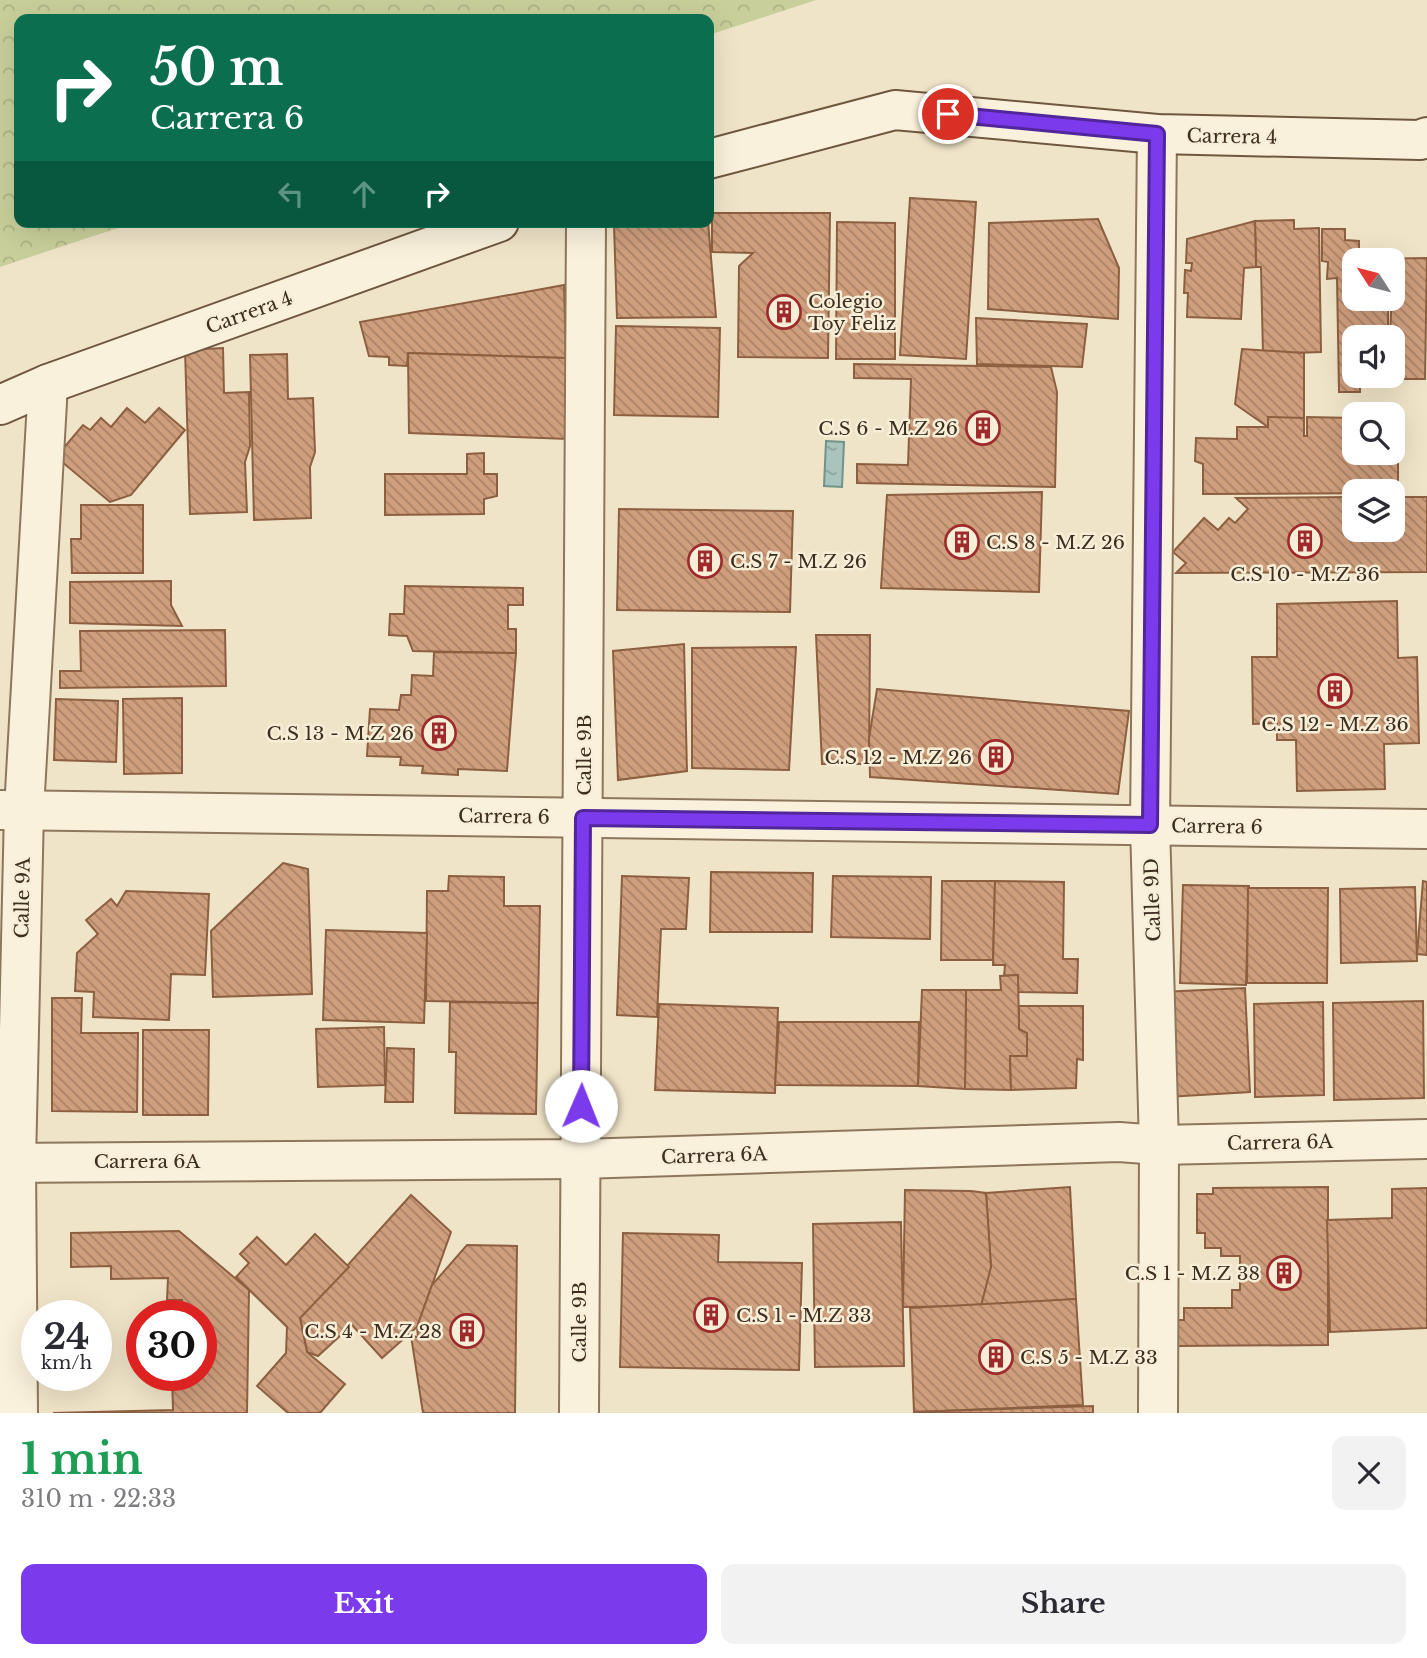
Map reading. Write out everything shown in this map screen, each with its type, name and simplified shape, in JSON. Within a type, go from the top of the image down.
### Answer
[{"type":"street","name":"Carrera 4","points":[[714,158],[895,110],[1157,134],[1424,139]]},
{"type":"street","name":"Calle 9D","points":[[1157,134],[1150,825],[1159,1145],[1158,1413]]},
{"type":"street","name":"Carrera 4","points":[[0,405],[48,384],[482,228]]},
{"type":"street","name":"Calle 9B","points":[[579,1413],[586,228]]},
{"type":"street","name":"Calle 9A","points":[[18,1413],[8,1163],[12,810],[48,384]]},
{"type":"street","name":"Carrera 6","points":[[12,810],[1427,829]]},
{"type":"street","name":"Carrera 6A","points":[[8,1163],[580,1159],[1119,1142],[1159,1145],[1427,1139]]},
{"type":"green space","points":[[0,0],[816,0],[714,33],[714,14],[14,14],[14,228],[118,228],[0,267]]},
{"type":"water","points":[[826,441],[844,442],[842,487],[824,486]]},
{"type":"building","points":[[910,198],[976,202],[966,359],[900,355]]},
{"type":"building","name":"Colegio Toy Feliz","points":[[714,213],[830,213],[828,358],[738,357],[739,266],[753,253],[712,252]]},
{"type":"building","points":[[1098,219],[1119,268],[1118,319],[988,309],[989,223]]},
{"type":"building","points":[[1294,220],[1294,229],[1319,228],[1321,352],[1263,354],[1261,267],[1256,267],[1255,221]]},
{"type":"building","points":[[1255,221],[1256,267],[1244,268],[1241,319],[1187,317],[1185,270],[1191,271],[1192,263],[1186,263],[1187,239]]},
{"type":"building","points":[[837,222],[895,223],[895,359],[836,359]]},
{"type":"building","points":[[614,228],[709,228],[716,317],[617,318]]},
{"type":"building","points":[[1322,229],[1345,229],[1345,240],[1359,241],[1359,248],[1342,248],[1342,312],[1388,312],[1388,325],[1342,325],[1342,388],[1360,388],[1360,392],[1339,392],[1337,278],[1327,279],[1328,262],[1322,261]]},
{"type":"building","points":[[1405,258],[1427,258],[1425,379],[1405,379],[1405,325],[1391,325],[1391,312],[1405,312]]},
{"type":"building","points":[[564,285],[566,358],[408,353],[407,366],[389,365],[389,357],[369,356],[360,322]]},
{"type":"building","points":[[976,318],[1087,324],[1082,367],[977,364]]},
{"type":"building","points":[[616,326],[720,328],[718,417],[614,415]]},
{"type":"building","points":[[223,348],[224,393],[249,392],[250,446],[245,462],[247,512],[190,514],[185,350]]},
{"type":"building","points":[[1242,349],[1304,353],[1304,418],[1268,427],[1235,404]]},
{"type":"building","points":[[408,353],[566,358],[568,439],[409,433]]},
{"type":"building","points":[[287,354],[288,399],[313,398],[315,452],[310,467],[311,518],[254,520],[250,355]]},
{"type":"building","name":"C.S 6 - M.Z 26","points":[[854,364],[1051,367],[1057,392],[1055,487],[857,483],[857,464],[908,465],[911,379],[854,378]]},
{"type":"building","points":[[127,408],[145,423],[159,408],[185,430],[131,495],[110,502],[56,457],[83,425],[90,430],[101,418],[111,427]]},
{"type":"building","points":[[1268,417],[1304,418],[1304,436],[1307,436],[1307,417],[1342,418],[1342,465],[1398,465],[1398,479],[1342,479],[1342,493],[1203,494],[1203,464],[1195,461],[1196,438],[1237,439],[1237,427],[1268,427]]},
{"type":"building","points":[[484,453],[484,474],[497,474],[497,496],[484,499],[484,514],[385,515],[385,474],[467,474],[467,454]]},
{"type":"building","name":"C.S 8 - M.Z 26","points":[[1042,492],[1039,592],[881,588],[887,495]]},
{"type":"building","name":"C.S 10 - M.Z 36","points":[[1342,497],[1342,542],[1405,542],[1405,497],[1427,497],[1427,572],[1176,573],[1186,563],[1173,552],[1204,518],[1218,530],[1229,518],[1235,523],[1248,509],[1236,498]]},
{"type":"building","points":[[81,505],[143,505],[143,573],[72,573],[71,539],[81,539]]},
{"type":"building","name":"C.S 7 - M.Z 26","points":[[619,509],[793,511],[790,612],[617,610]]},
{"type":"building","points":[[171,581],[171,605],[182,626],[70,623],[70,582]]},
{"type":"building","points":[[405,586],[523,588],[523,605],[508,605],[508,629],[516,629],[516,653],[413,651],[407,636],[389,635],[390,614],[404,614]]},
{"type":"building","name":"C.S 12 - M.Z 36","points":[[1397,601],[1398,658],[1417,657],[1419,743],[1384,744],[1385,789],[1297,791],[1296,740],[1277,740],[1277,723],[1253,724],[1252,657],[1277,657],[1277,604]]},
{"type":"building","points":[[225,630],[226,686],[60,688],[60,671],[81,671],[80,631]]},
{"type":"building","points":[[816,635],[870,635],[869,764],[822,764]]},
{"type":"building","points":[[684,644],[687,771],[618,780],[613,651]]},
{"type":"building","points":[[796,647],[789,770],[692,768],[692,648]]},
{"type":"building","name":"C.S 13 - M.Z 26","points":[[434,652],[516,653],[507,771],[458,769],[458,775],[422,773],[423,766],[400,765],[401,757],[367,756],[370,709],[399,710],[401,695],[411,695],[412,675],[433,676]]},
{"type":"building","name":"C.S 12 - M.Z 26","points":[[877,689],[1129,711],[1118,794],[870,777],[869,738]]},
{"type":"building","points":[[182,698],[182,773],[124,774],[123,699]]},
{"type":"building","points":[[56,699],[118,701],[116,762],[54,760]]},
{"type":"building","points":[[283,863],[308,869],[312,994],[213,997],[211,931]]},
{"type":"building","points":[[711,872],[813,873],[812,932],[710,932]]},
{"type":"building","points":[[449,876],[504,877],[504,906],[540,906],[538,1003],[426,1001],[427,891],[448,891]]},
{"type":"building","points":[[622,876],[689,878],[686,929],[661,929],[657,1017],[617,1015]]},
{"type":"building","points":[[833,876],[931,877],[930,939],[831,937]]},
{"type":"building","points":[[942,881],[995,881],[993,960],[941,960]]},
{"type":"building","points":[[995,881],[1064,882],[1063,959],[1078,959],[1077,993],[1018,992],[1018,975],[1004,976],[1005,965],[993,965]]},
{"type":"building","points":[[1423,881],[1427,882],[1427,955],[1417,954]]},
{"type":"building","points":[[1183,885],[1249,886],[1246,985],[1180,983]]},
{"type":"building","points":[[1415,887],[1417,961],[1341,963],[1340,889]]},
{"type":"building","points":[[1248,888],[1328,888],[1327,983],[1247,983]]},
{"type":"building","points":[[126,891],[209,894],[205,975],[171,974],[169,1020],[93,1017],[94,992],[75,991],[77,953],[98,934],[86,920],[111,899],[117,906]]},
{"type":"building","points":[[326,930],[427,933],[424,1023],[323,1020]]},
{"type":"building","points":[[1018,975],[1019,1029],[1027,1033],[1027,1056],[1010,1056],[1011,1090],[965,1089],[966,990],[1001,990],[1000,976]]},
{"type":"building","points":[[1245,988],[1250,1092],[1167,1097],[1161,992]]},
{"type":"building","points":[[922,990],[966,990],[965,1089],[918,1086]]},
{"type":"building","points":[[52,998],[82,998],[81,1033],[138,1033],[137,1112],[52,1111]]},
{"type":"building","points":[[1423,1001],[1424,1098],[1334,1100],[1333,1003]]},
{"type":"building","points":[[450,1002],[538,1003],[536,1114],[455,1113],[456,1052],[449,1052]]},
{"type":"building","points":[[1323,1002],[1324,1095],[1255,1097],[1254,1004]]},
{"type":"building","points":[[659,1004],[778,1008],[775,1093],[655,1090]]},
{"type":"building","points":[[1019,1006],[1083,1006],[1083,1060],[1077,1059],[1076,1088],[1011,1090],[1010,1056],[1027,1056],[1027,1033],[1019,1029]]},
{"type":"building","points":[[779,1022],[919,1022],[918,1086],[775,1085]]},
{"type":"building","points":[[384,1027],[385,1085],[318,1087],[316,1029]]},
{"type":"building","points":[[143,1030],[209,1030],[208,1115],[143,1115]]},
{"type":"building","points":[[387,1048],[414,1049],[413,1102],[385,1102]]},
{"type":"building","points":[[1070,1187],[1076,1299],[981,1306],[979,1268],[991,1267],[986,1193]]},
{"type":"building","name":"C.S 1 - M.Z 38","points":[[1328,1187],[1328,1345],[1177,1346],[1177,1320],[1184,1320],[1184,1308],[1232,1308],[1232,1290],[1240,1290],[1240,1256],[1221,1256],[1221,1248],[1205,1248],[1205,1233],[1197,1233],[1197,1194],[1213,1194],[1213,1188]]},
{"type":"building","points":[[1427,1188],[1427,1328],[1330,1332],[1327,1220],[1392,1218],[1392,1189]]},
{"type":"building","points":[[905,1190],[986,1193],[991,1267],[981,1306],[903,1307]]},
{"type":"building","points":[[411,1195],[451,1232],[417,1327],[382,1358],[352,1325],[318,1356],[307,1352],[300,1318]]},
{"type":"building","points":[[901,1222],[904,1366],[815,1367],[813,1224]]},
{"type":"building","points":[[179,1231],[249,1290],[247,1413],[53,1413],[173,1410],[172,1391],[217,1391],[217,1300],[167,1300],[168,1278],[111,1279],[111,1266],[71,1267],[71,1233]]},
{"type":"building","name":"C.S 1 - M.Z 33","points":[[623,1233],[719,1235],[718,1262],[802,1263],[799,1370],[620,1367]]},
{"type":"building","points":[[315,1234],[349,1267],[300,1318],[307,1352],[345,1384],[320,1413],[288,1413],[257,1386],[286,1353],[287,1327],[236,1277],[249,1263],[240,1254],[257,1237],[286,1265]]},
{"type":"building","name":"C.S 4 - M.Z 28","points":[[467,1245],[517,1246],[515,1413],[423,1413],[411,1336],[418,1337],[417,1327],[432,1285]]},
{"type":"building","name":"C.S 5 - M.Z 33","points":[[1076,1299],[1083,1405],[914,1412],[910,1308]]},
{"type":"building","points":[[1093,1406],[1093,1413],[914,1413],[914,1412]]},
{"type":"place","name":"Colegio Toy Feliz","points":[[784,312]]},
{"type":"place","name":"C.S 6 - M.Z 26","points":[[983,428]]},
{"type":"place","name":"C.S 10 - M.Z 36","points":[[1305,541]]},
{"type":"place","name":"C.S 8 - M.Z 26","points":[[962,542]]},
{"type":"place","name":"C.S 7 - M.Z 26","points":[[705,561]]},
{"type":"place","name":"C.S 12 - M.Z 36","points":[[1335,691]]},
{"type":"place","name":"C.S 13 - M.Z 26","points":[[439,733]]},
{"type":"place","name":"C.S 12 - M.Z 26","points":[[996,757]]},
{"type":"place","name":"C.S 1 - M.Z 38","points":[[1284,1273]]},
{"type":"place","name":"C.S 1 - M.Z 33","points":[[711,1315]]},
{"type":"place","name":"C.S 4 - M.Z 28","points":[[467,1331]]},
{"type":"place","name":"C.S 5 - M.Z 33","points":[[996,1357]]},
{"type":"route","points":[[581,1106],[583,818],[1150,825],[1157,134],[948,114]]}]
